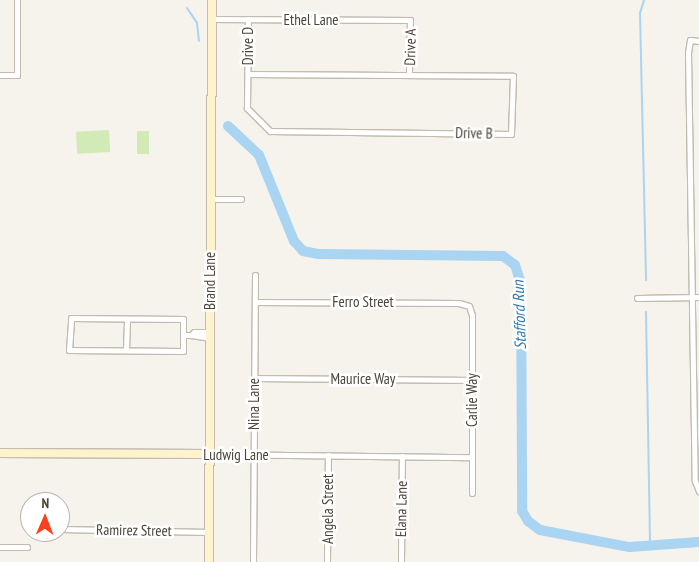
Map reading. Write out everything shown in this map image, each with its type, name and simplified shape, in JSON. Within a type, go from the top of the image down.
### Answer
[{"type":"street","points":[[0,75],[17,76],[17,0]]},
{"type":"street","name":"Brand Lane","points":[[208,562],[212,0]]},
{"type":"street","name":"Ethel Lane","points":[[212,19],[410,20]]},
{"type":"street","name":"Drive D","points":[[248,19],[248,74]]},
{"type":"street","name":"Drive A","points":[[409,74],[410,20]]},
{"type":"street","points":[[699,41],[690,40],[688,52],[696,481],[699,491]]},
{"type":"street","name":"Drive B","points":[[248,74],[512,76],[511,134],[270,131],[247,108],[248,74]]},
{"type":"street","points":[[211,199],[241,199]]},
{"type":"street","name":"Nina Lane","points":[[253,562],[256,275]]},
{"type":"street","points":[[637,298],[699,296]]},
{"type":"street","name":"Ferro Street","points":[[255,302],[459,303],[469,306]]},
{"type":"street","name":"Carlie Way","points":[[469,306],[472,315],[472,493]]},
{"type":"street","points":[[71,318],[183,319],[183,335],[183,351],[69,350],[69,322],[71,318]]},
{"type":"street","points":[[126,350],[127,318]]},
{"type":"street","points":[[183,335],[210,335]]},
{"type":"street","name":"Maurice Way","points":[[254,378],[472,380]]},
{"type":"street","name":"Ludwig Lane","points":[[0,453],[471,456]]},
{"type":"street","name":"Angela Street","points":[[327,562],[328,455]]},
{"type":"street","name":"Elana Lane","points":[[401,562],[402,456]]},
{"type":"street","name":"Ramirez Street","points":[[70,529],[209,532]]},
{"type":"street","points":[[0,547],[27,547]]},
{"type":"green space","points":[[109,130],[110,152],[77,154],[76,132]]},
{"type":"green space","points":[[137,131],[149,131],[149,154],[137,154]]},
{"type":"waterway","points":[[644,0],[640,13],[646,280]]},
{"type":"waterway","name":"Stafford Run","points":[[187,8],[197,23],[199,41]]},
{"type":"waterway","name":"Stafford Run","points":[[228,126],[259,155],[294,241],[303,251],[319,254],[503,256],[515,265],[521,283],[522,511],[528,521],[540,530],[629,547],[699,542]]},
{"type":"waterway","points":[[646,312],[650,546]]}]
